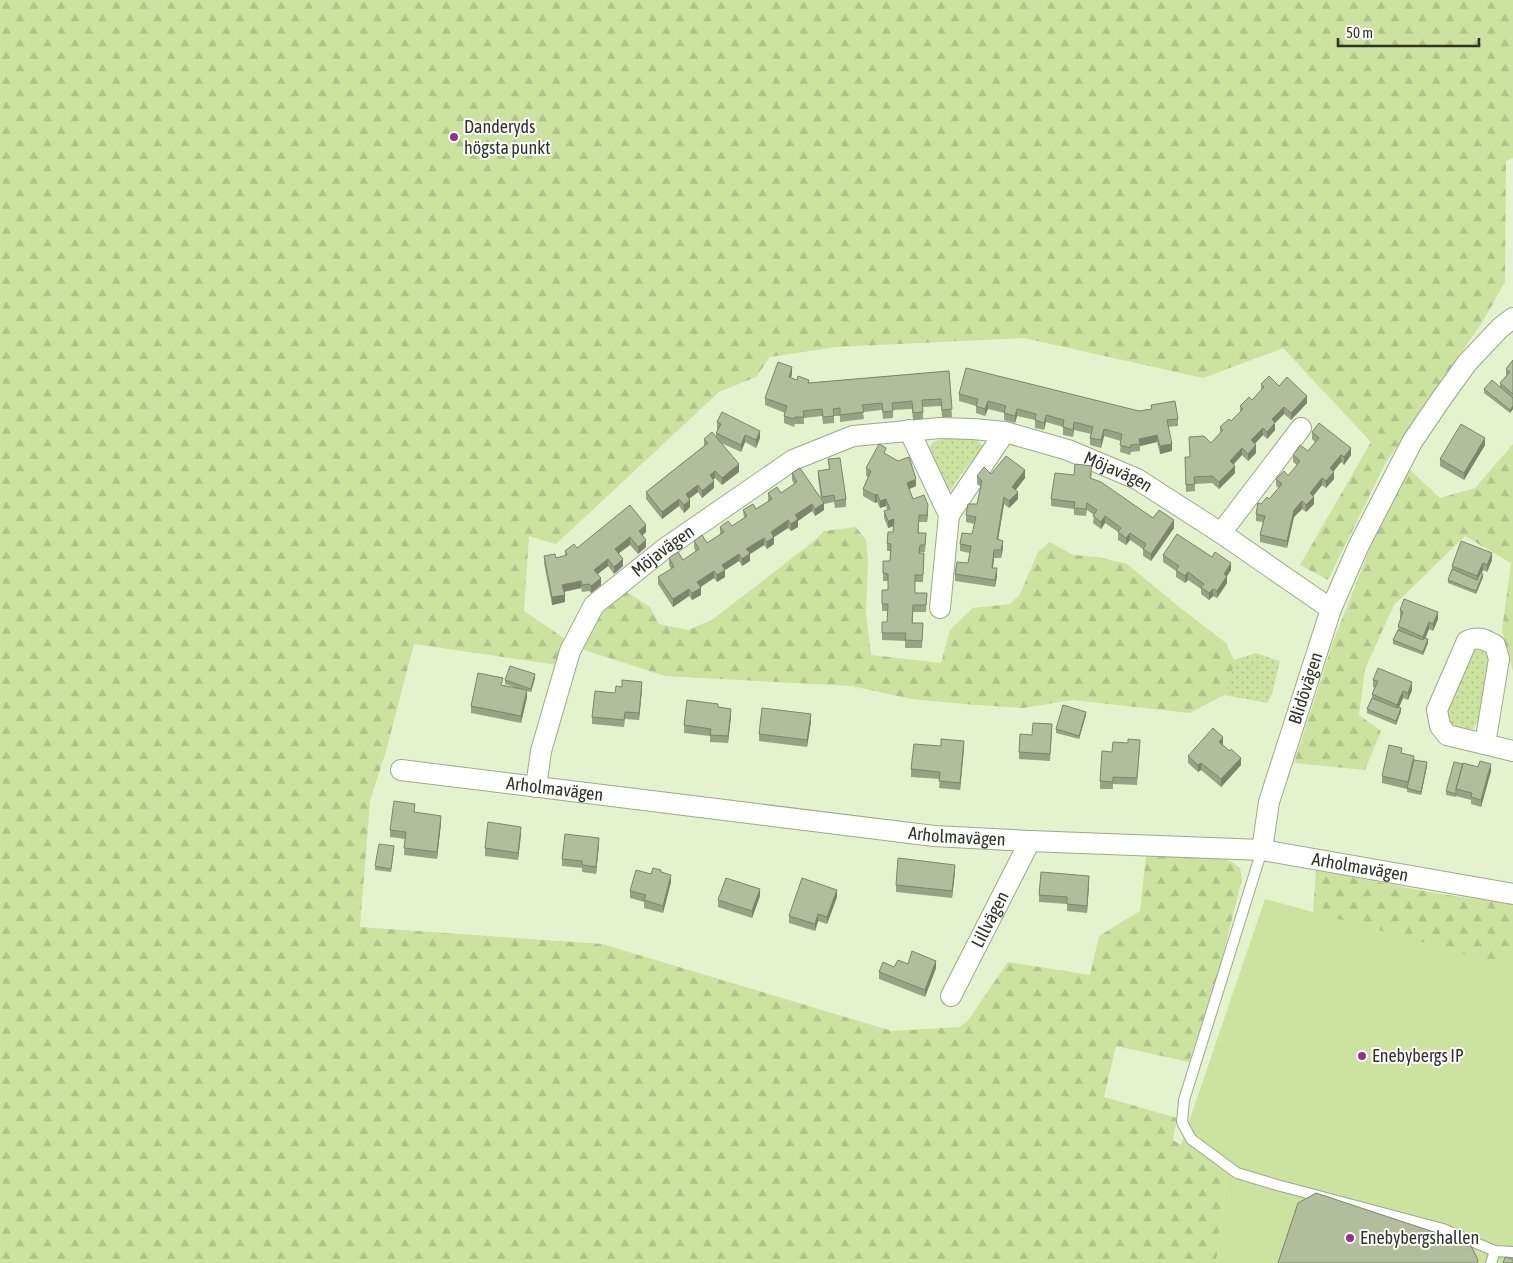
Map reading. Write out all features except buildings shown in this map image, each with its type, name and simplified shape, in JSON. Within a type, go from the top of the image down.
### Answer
[{"type":"street","name":"Blidövägen","points":[[1262,850],[1269,802],[1330,609],[1359,544],[1412,442],[1467,364],[1500,328],[1513,318]]},
{"type":"street","name":"Möjavägen","points":[[536,787],[542,751],[570,651],[594,605],[664,549],[793,460],[853,436],[948,428],[1005,432],[1068,450],[1137,480],[1220,533],[1330,609]]},
{"type":"street","points":[[1220,533],[1300,428]]},
{"type":"street","points":[[909,430],[949,515]]},
{"type":"street","points":[[940,608],[949,515],[1005,432]]},
{"type":"street","points":[[1485,744],[1499,659],[1495,645],[1485,639],[1475,637],[1467,641],[1437,710],[1440,726],[1447,735],[1513,751]]},
{"type":"street","name":"Arholmavägen","points":[[401,770],[934,836],[1262,850],[1513,894]]},
{"type":"street","name":"Lillvägen","points":[[952,996],[1030,841]]},
{"type":"lane","name":"Blidövägen","points":[[1262,850],[1184,1100],[1182,1122],[1191,1139],[1237,1172],[1277,1185],[1443,1229],[1495,1251],[1513,1252]]},
{"type":"lane","points":[[1491,1263],[1495,1251]]},
{"type":"green space","points":[[0,0],[1513,0],[1513,158],[1506,161],[1505,282],[1483,321],[1385,464],[1328,580],[1300,565],[1371,442],[1283,348],[1203,378],[1024,338],[836,347],[770,357],[756,377],[719,392],[556,544],[529,536],[524,611],[565,639],[557,665],[414,644],[386,751],[370,801],[360,927],[602,944],[892,1031],[960,1027],[969,1019],[1008,962],[1090,975],[1099,936],[1140,911],[1146,856],[1227,859],[1240,868],[1242,879],[1218,975],[1189,1062],[1116,1046],[1104,1097],[1177,1118],[1173,1140],[1227,1173],[1216,1263],[0,1263]]},
{"type":"green space","points":[[953,437],[977,439],[982,445],[983,453],[968,466],[949,493],[929,447],[935,441]]},
{"type":"green space","points":[[1513,444],[1513,671],[1502,630],[1511,563],[1465,536],[1394,605],[1365,669],[1359,715],[1381,731],[1365,770],[1294,763],[1333,642],[1385,510],[1408,468],[1440,498],[1475,488]]},
{"type":"green space","points":[[856,527],[866,540],[868,560],[866,613],[871,655],[941,663],[950,630],[973,608],[1010,604],[1020,594],[1038,552],[1050,542],[1073,555],[1098,557],[1127,564],[1226,643],[1234,660],[1231,680],[1224,695],[1190,713],[1072,700],[1023,708],[911,699],[852,686],[665,676],[578,648],[596,618],[627,592],[650,607],[659,624],[688,630],[712,620],[814,541],[824,531]]},
{"type":"green space","points":[[1478,647],[1488,653],[1491,661],[1481,718],[1472,730],[1453,729],[1447,713],[1465,659],[1471,648]]},
{"type":"green space","points":[[1256,653],[1280,661],[1272,694],[1267,703],[1224,695],[1231,679],[1234,660]]},
{"type":"green space","points":[[1316,870],[1440,894],[1513,904],[1513,999],[1312,926]]},
{"type":"green space","name":"Enebybergs IP","points":[[1265,899],[1513,967],[1513,1263],[1216,1263],[1227,1173],[1181,1145]]},
{"type":"place","name":"Danderyds högsta punkt","points":[[454,137]]},
{"type":"place","name":"Enebybergs IP","points":[[1362,1056]]},
{"type":"place","name":"Enebybergshallen","points":[[1350,1238]]}]
